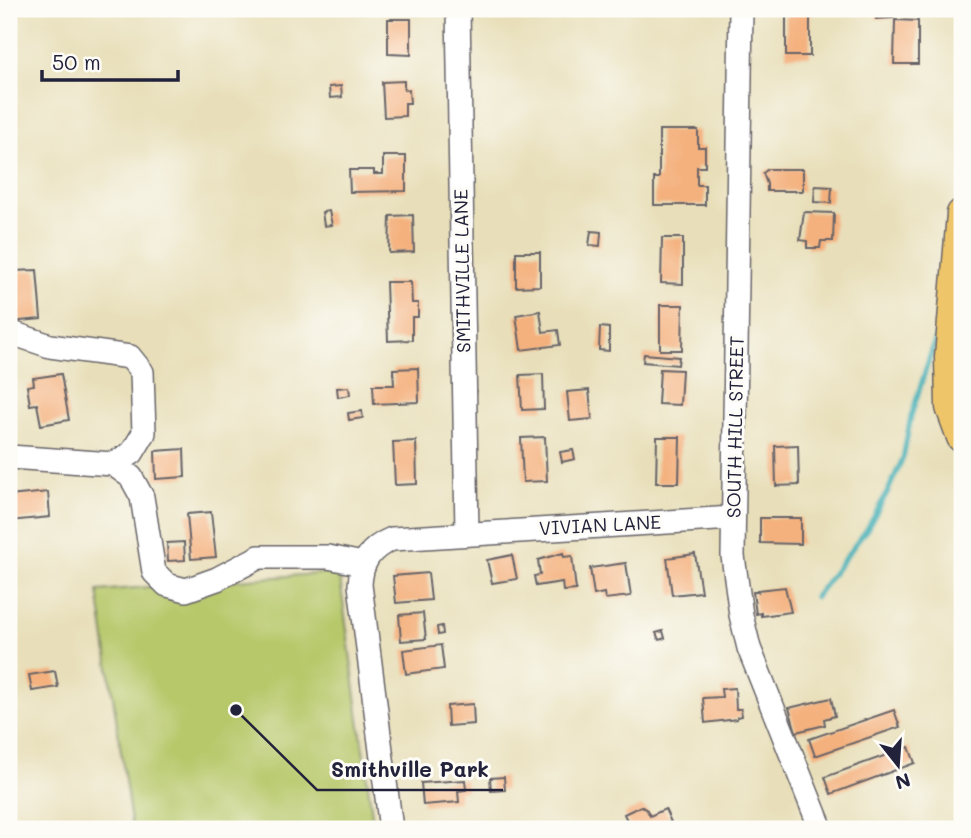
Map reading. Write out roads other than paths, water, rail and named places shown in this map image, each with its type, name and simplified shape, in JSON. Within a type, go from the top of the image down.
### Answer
[{"type":"main road","points":[[962,214],[950,357],[951,407],[962,437]]},
{"type":"street","name":"SMITHVILLE LANE","points":[[458,9],[467,533]]},
{"type":"street","name":"SOUTH HILL STREET","points":[[741,9],[733,518],[736,583],[749,648],[821,829]]},
{"type":"street","points":[[9,332],[50,346],[130,357],[142,372],[144,433],[132,453],[113,464]]},
{"type":"street","points":[[9,457],[113,464],[131,477],[142,496],[154,572],[167,585],[186,590],[217,579],[260,557],[328,556],[363,564],[360,585],[391,829]]},
{"type":"street","name":"VIVIAN LANE","points":[[363,564],[372,550],[392,539],[733,518]]},
{"type":"waterway","points":[[815,597],[867,529],[888,491],[903,458],[911,416],[940,325]]},
{"type":"place","name":"Smithville Park","points":[[236,710]]}]
